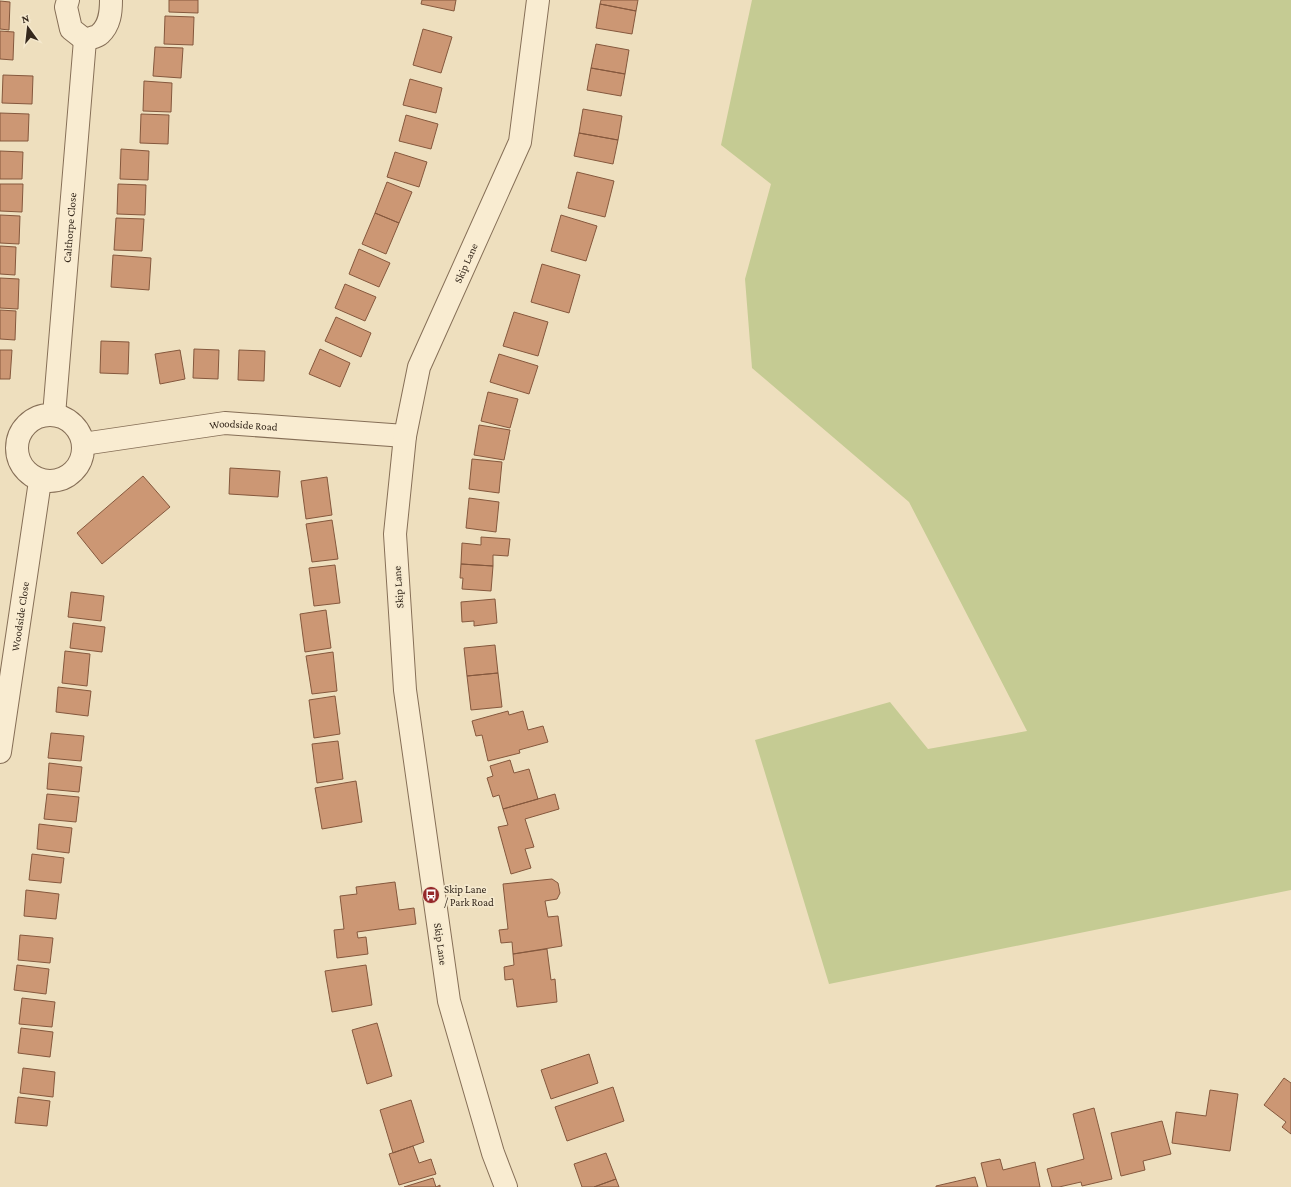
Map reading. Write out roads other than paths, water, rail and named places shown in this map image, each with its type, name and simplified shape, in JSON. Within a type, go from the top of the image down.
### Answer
[{"type":"street","points":[[68,0],[66,7],[71,29],[85,40],[100,34],[106,26],[110,16],[112,0]]},
{"type":"street","name":"Skip Lane","points":[[506,1187],[493,1153],[449,1001],[405,690],[395,534],[405,436],[419,367],[520,142],[538,0]]},
{"type":"street","name":"Calthorpe Close","points":[[54,415],[85,40]]},
{"type":"street","points":[[54,415],[66,419],[78,431],[83,444],[82,458],[78,466],[68,476],[56,481],[40,481],[26,472],[8,456],[24,426],[34,419],[54,415]]},
{"type":"street","name":"Woodside Road","points":[[83,444],[225,423],[405,436]]},
{"type":"street","name":"Woodside Close","points":[[0,752],[40,481]]},
{"type":"place","name":"Skip Lane / Park Road","points":[[431,895]]}]
